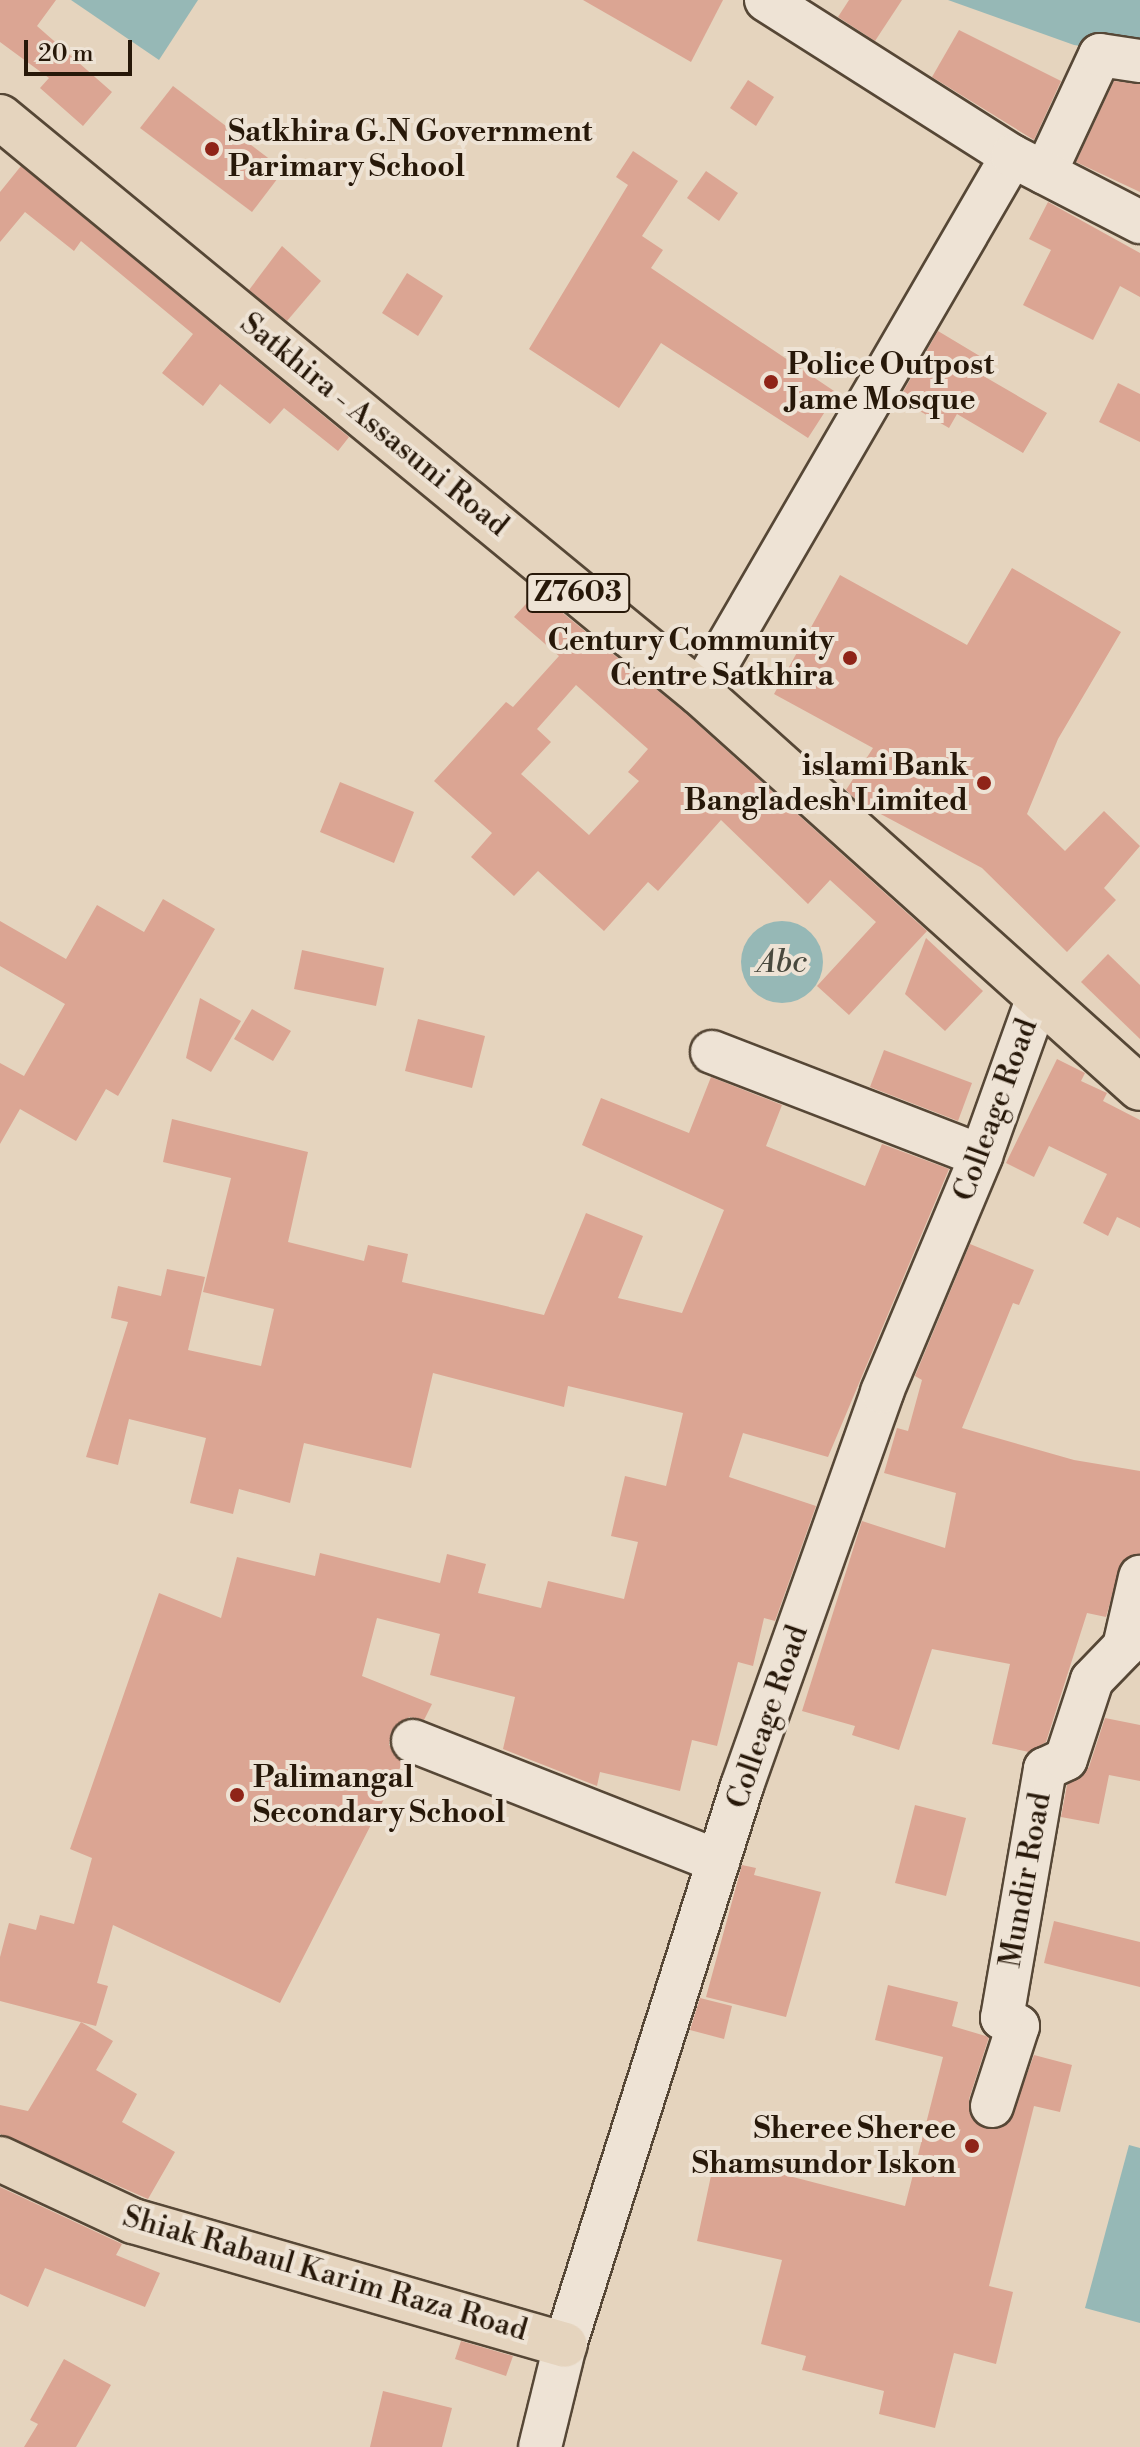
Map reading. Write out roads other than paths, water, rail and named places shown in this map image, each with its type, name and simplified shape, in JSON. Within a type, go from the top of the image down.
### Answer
[{"type":"main road","name":"Satkhira - Assasuni Road","points":[[0,117],[700,693],[1037,1000],[1140,1088]]},
{"type":"main road","name":"Shiak Rabaul Karim Raza Road","points":[[0,2159],[133,2221],[565,2345]]},
{"type":"street","points":[[766,0],[1029,165],[1140,222]]},
{"type":"street","points":[[700,693],[1100,55],[1140,61]]},
{"type":"street","name":"Colleage Road","points":[[540,2447],[565,2345],[718,1861],[882,1392],[981,1156],[1037,1000]]},
{"type":"street","points":[[712,1052],[981,1156]]},
{"type":"street","name":"Mundir Road","points":[[992,2106],[1018,2026],[1002,2018],[1045,1769],[1066,1759],[1092,1680],[1124,1647],[1140,1577]]},
{"type":"street","points":[[413,1741],[718,1861]]},
{"type":"water","points":[[71,0],[198,0],[159,60]]},
{"type":"water","points":[[948,0],[1140,0],[1140,55],[1074,45]]},
{"type":"water","name":"Abc","points":[[782,921],[798,924],[811,933],[820,946],[823,962],[820,978],[811,991],[798,1000],[782,1003],[766,1000],[753,991],[744,978],[741,962],[744,946],[753,933],[766,924]]},
{"type":"water","points":[[1129,2145],[1140,2148],[1140,2323],[1085,2308]]},
{"type":"place","name":"Satkhira G.N Government Parimary School","points":[[212,149]]},
{"type":"place","name":"Police Outpost Jame Mosque","points":[[771,382]]},
{"type":"place","name":"Century Community Centre Satkhira","points":[[850,658]]},
{"type":"place","name":"islami Bank Bangladesh Limited","points":[[984,783]]},
{"type":"place","name":"Palimangal Secondary School","points":[[237,1795]]},
{"type":"place","name":"Sheree Sheree Shamsundor Iskon","points":[[972,2146]]}]
